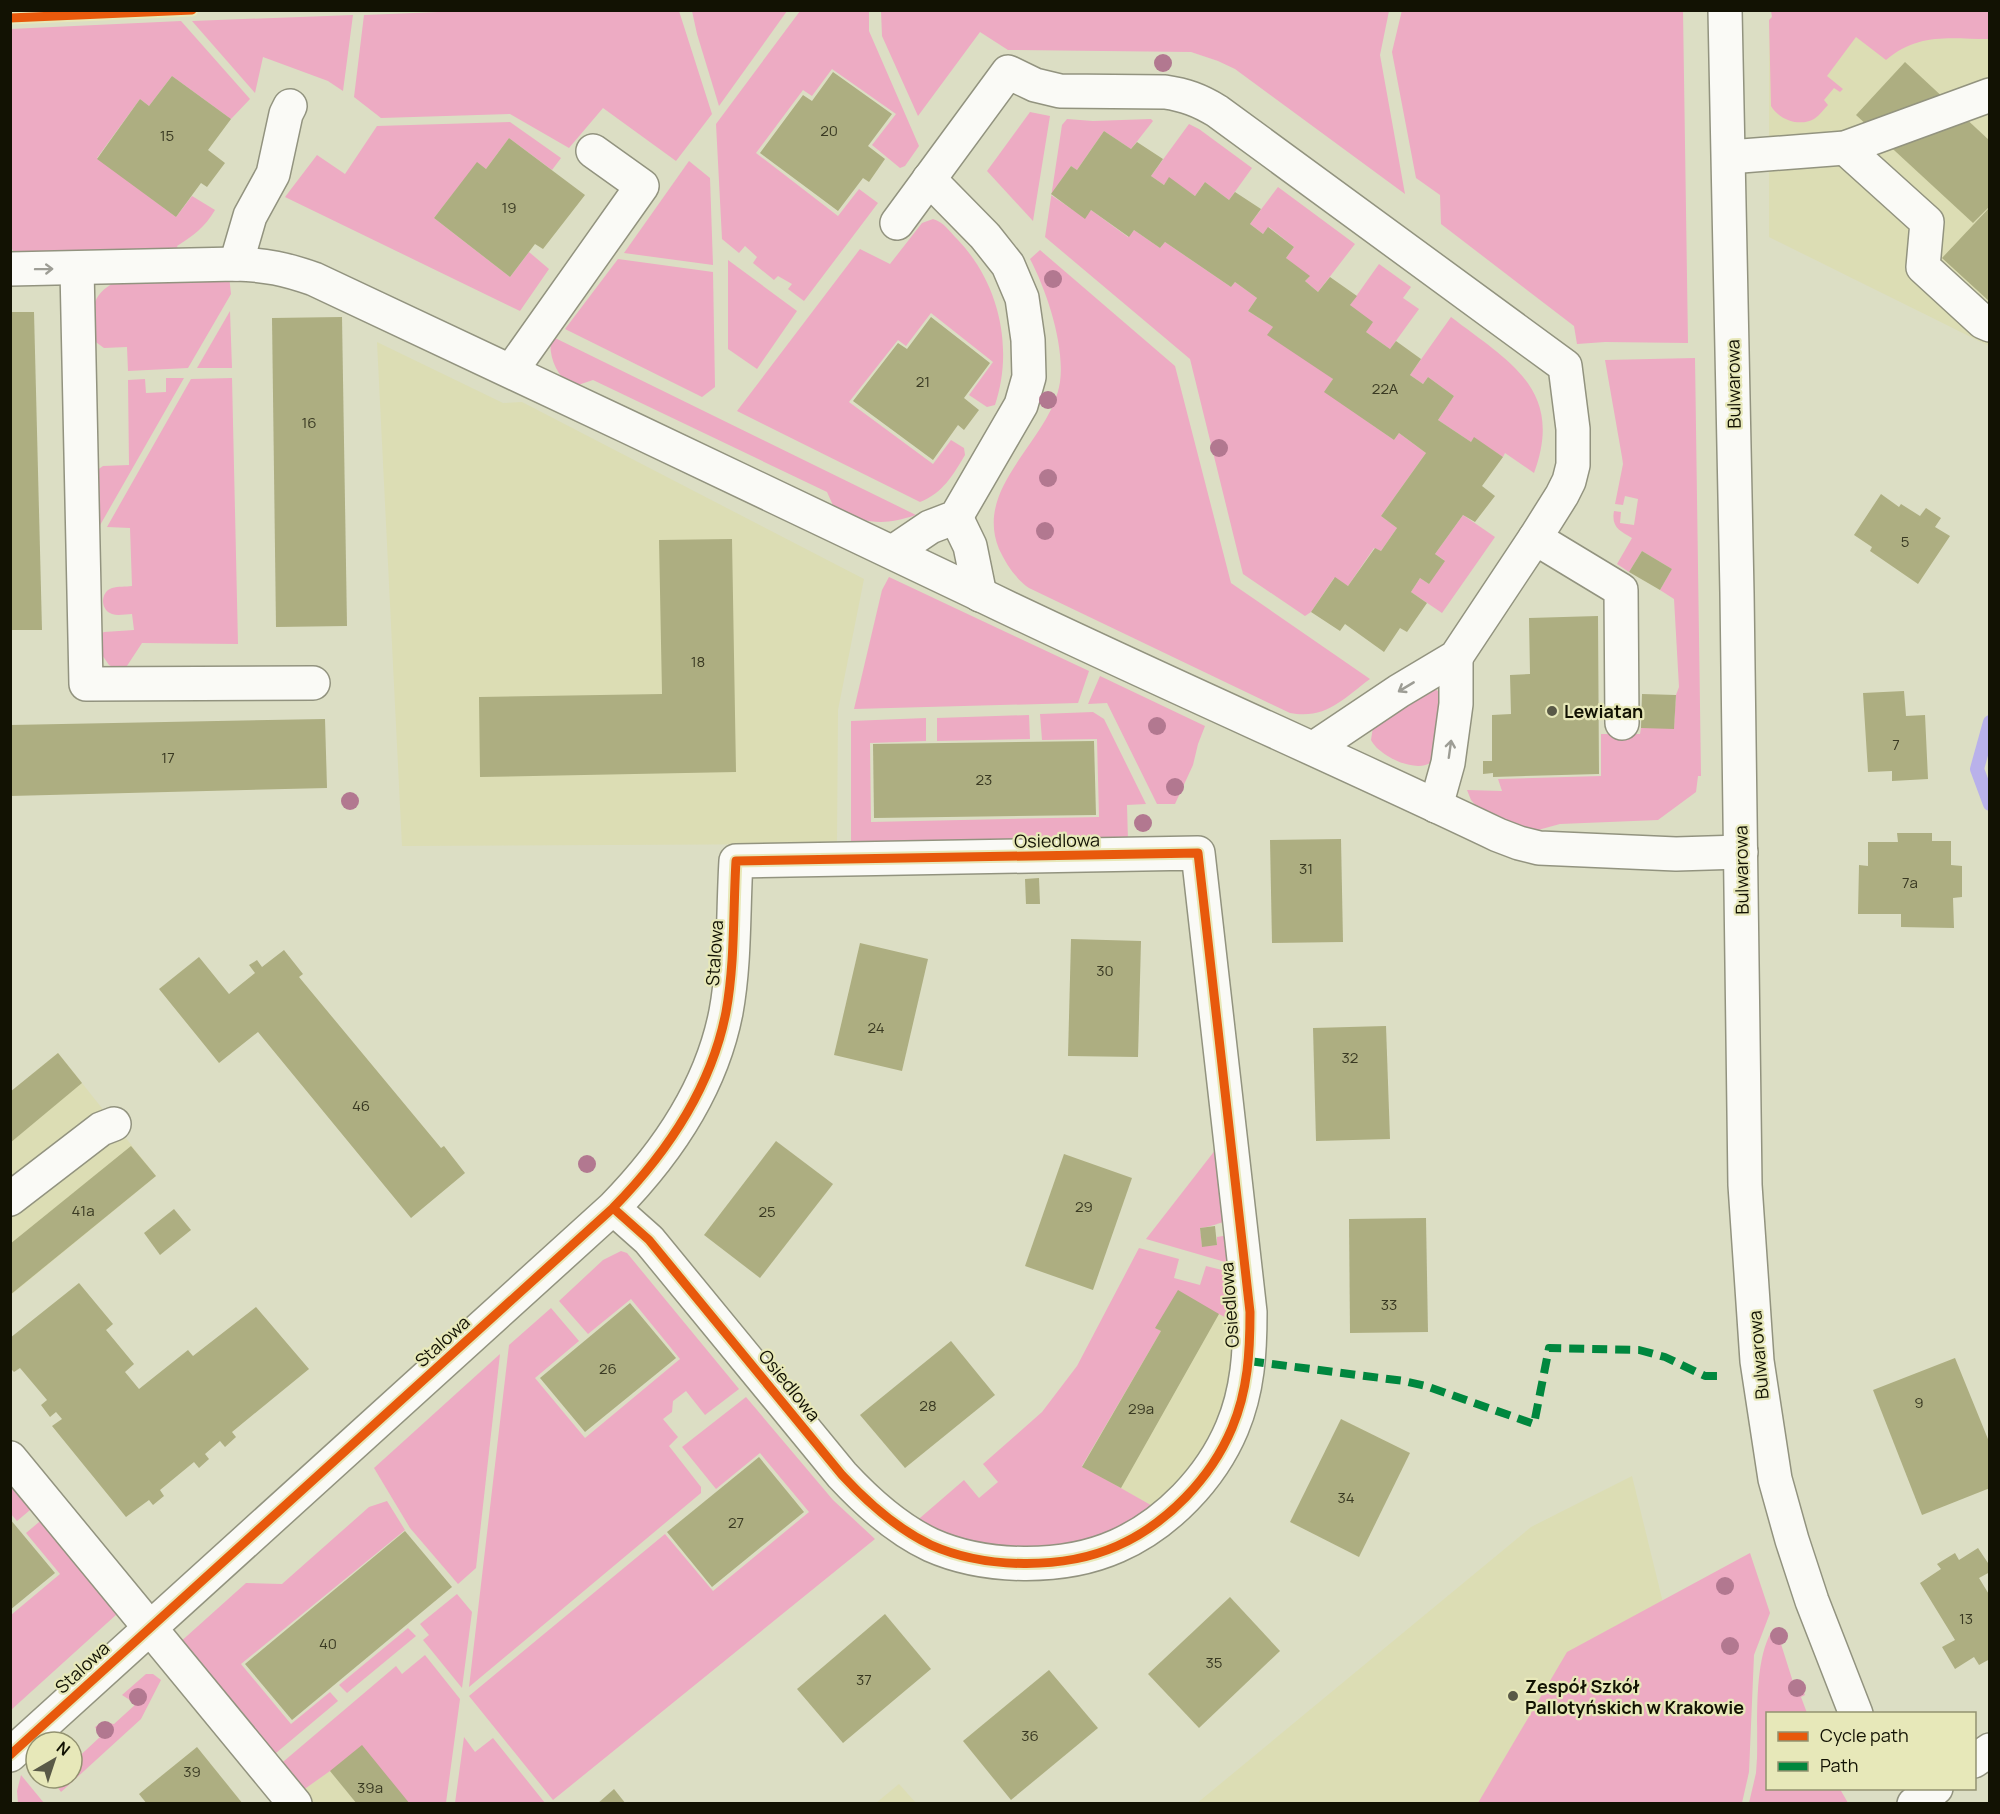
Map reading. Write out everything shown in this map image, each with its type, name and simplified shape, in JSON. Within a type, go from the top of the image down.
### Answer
[{"type":"street","name":"Bulwarowa","points":[[1725,10],[1745,1185],[1757,1361],[1775,1479],[1792,1540],[1816,1612],[1856,1712]]},
{"type":"street","points":[[897,224],[1008,72],[1035,85],[1060,91],[1182,94],[1198,99],[1217,111],[1564,366],[1573,429],[1573,465],[1562,495],[1535,538],[1456,657],[1399,691],[1314,748]]},
{"type":"street","points":[[1729,157],[1845,148],[1988,99]]},
{"type":"street","points":[[236,264],[250,216],[273,174],[286,114],[290,106]]},
{"type":"street","points":[[1845,148],[1927,222],[1923,267],[1989,325]]},
{"type":"street","points":[[511,371],[642,186],[593,151]]},
{"type":"street","points":[[893,552],[930,526],[956,517],[1021,405],[1029,377],[1028,339],[1022,298],[1008,265],[978,228],[929,179]]},
{"type":"street","points":[[10,269],[236,264],[266,265],[314,279],[980,595],[1498,835],[1539,848],[1676,854],[1741,852]]},
{"type":"street","points":[[78,269],[86,684],[313,683]]},
{"type":"street","points":[[956,517],[970,546],[980,595]]},
{"type":"street","points":[[1535,538],[1621,590],[1622,723]]},
{"type":"street","points":[[1436,806],[1448,763],[1453,727],[1456,704],[1456,657]]},
{"type":"street","name":"Osiedlowa","points":[[613,1208],[649,1240],[857,1491],[906,1531],[932,1545],[960,1555],[982,1560],[1023,1563],[1069,1559],[1091,1555],[1117,1546],[1156,1522],[1192,1489],[1217,1456],[1237,1413],[1249,1361],[1250,1312],[1198,853],[736,861]]},
{"type":"street","name":"Stalowa","points":[[10,1755],[613,1208],[639,1181],[691,1109],[718,1045],[726,1011],[731,973],[736,861]]},
{"type":"street","points":[[10,1199],[101,1130],[114,1124]]},
{"type":"street","points":[[10,1458],[295,1803]]},
{"type":"street","points":[[1976,1760],[1989,1750]]},
{"type":"street","points":[[1914,1803],[1933,1790]]},
{"type":"shaded area","points":[[489,10],[679,11],[712,114],[676,161],[603,108],[569,148],[510,114],[381,118],[354,97],[364,15]]},
{"type":"shaded area","points":[[1402,10],[1683,11],[1688,343],[1577,344],[1574,326],[1441,224],[1440,195],[1416,178],[1392,52]]},
{"type":"shaded area","points":[[692,11],[787,11],[719,106],[697,34]]},
{"type":"shaded area","points":[[800,11],[869,11],[869,31],[919,146],[905,166],[900,168],[872,145],[896,114],[832,69],[812,96],[803,90],[756,153],[838,216],[859,189],[878,203],[804,301],[788,289],[792,284],[778,276],[774,280],[753,263],[757,257],[745,246],[739,253],[722,239],[716,124]]},
{"type":"shaded area","points":[[881,11],[1389,11],[1380,55],[1405,194],[1235,69],[1191,52],[1008,50],[980,32],[918,116],[882,36]]},
{"type":"shaded area","points":[[1771,11],[1989,11],[1989,39],[1948,38],[1923,41],[1898,51],[1886,60],[1856,37],[1827,76],[1843,89],[1840,92],[1834,88],[1824,100],[1828,105],[1814,119],[1796,122],[1779,115],[1771,106],[1769,20],[1772,17]]},
{"type":"shaded area","points":[[1776,11],[1989,11],[1989,346],[1769,237],[1769,20]]},
{"type":"shaded area","points":[[353,15],[343,91],[328,81],[263,57],[255,93],[192,21]]},
{"type":"shaded area","points":[[181,21],[250,99],[231,119],[172,76],[149,106],[140,99],[97,158],[176,217],[192,196],[215,210],[211,216],[198,231],[177,246],[178,249],[14,252],[10,246],[10,29]]},
{"type":"shaded area","points":[[1030,112],[1050,116],[1033,221],[987,171]]},
{"type":"shaded area","points":[[1067,119],[1093,121],[1151,119],[1153,121],[1131,149],[1104,131],[1077,170],[1071,166],[1051,194],[1062,125]]},
{"type":"shaded area","points":[[510,122],[561,158],[552,170],[509,138],[486,169],[477,163],[434,218],[510,277],[529,252],[549,269],[520,311],[285,197],[317,155],[345,174],[377,126]]},
{"type":"shaded area","points":[[1189,124],[1252,168],[1229,200],[1205,182],[1195,196],[1169,178],[1164,185],[1151,176]]},
{"type":"shaded area","points":[[689,161],[710,178],[713,265],[624,253]]},
{"type":"shaded area","points":[[1278,187],[1355,244],[1318,292],[1305,281],[1309,277],[1286,258],[1294,247],[1269,227],[1263,234],[1250,224]]},
{"type":"shaded area","points":[[1051,195],[1085,218],[1091,210],[1128,237],[1134,230],[1160,248],[1165,242],[1231,287],[1235,282],[1257,298],[1248,311],[1273,327],[1333,379],[1325,392],[1394,440],[1399,433],[1426,453],[1381,516],[1397,528],[1381,551],[1374,548],[1348,586],[1334,578],[1311,612],[1305,616],[1243,574],[1190,359],[1045,237]]},
{"type":"shaded area","points":[[933,219],[944,225],[958,240],[984,276],[999,317],[1003,361],[1001,383],[995,405],[987,407],[969,395],[993,362],[931,313],[906,346],[898,340],[849,402],[933,464],[951,440],[964,448],[965,455],[947,483],[935,494],[920,502],[737,411],[860,249],[890,264],[922,223]]},
{"type":"shaded area","points":[[1040,250],[1175,366],[1231,583],[1370,679],[1334,706],[1314,713],[1290,713],[1029,588],[1019,580],[1008,565],[999,549],[994,526],[996,504],[1016,464],[1043,424],[1054,403],[1060,382],[1060,352],[1053,319],[1043,287],[1030,259]]},
{"type":"shaded area","points":[[618,259],[713,272],[715,387],[702,397],[565,329]]},
{"type":"shaded area","points":[[728,260],[797,311],[757,369],[728,349]]},
{"type":"shaded area","points":[[1379,264],[1411,287],[1403,298],[1419,309],[1390,349],[1366,332],[1350,305]]},
{"type":"shaded area","points":[[229,275],[231,294],[188,368],[128,371],[127,347],[104,348],[93,340],[94,305],[101,292],[117,281]]},
{"type":"shaded area","points":[[230,311],[232,368],[197,368]]},
{"type":"shaded area","points":[[1451,317],[1510,364],[1526,380],[1536,398],[1542,419],[1542,444],[1534,473],[1505,453],[1503,457],[1474,438],[1471,442],[1438,420],[1454,396],[1428,377],[1423,384],[1410,375]]},
{"type":"shaded area","points":[[551,336],[916,515],[894,521],[876,522],[836,512],[827,492],[593,380],[572,387],[554,364],[550,344]]},
{"type":"shaded area","points":[[377,342],[503,403],[522,402],[864,579],[838,710],[837,844],[402,846]]},
{"type":"shaded area","points":[[1695,358],[1701,776],[1698,776],[1696,792],[1658,820],[1560,824],[1520,832],[1479,809],[1471,800],[1467,790],[1502,791],[1498,779],[1601,776],[1601,734],[1640,734],[1641,728],[1674,728],[1676,695],[1679,687],[1674,599],[1660,590],[1672,569],[1642,551],[1629,572],[1617,564],[1632,538],[1615,525],[1614,511],[1621,512],[1620,523],[1634,525],[1638,499],[1625,496],[1623,505],[1615,504],[1623,464],[1605,360]]},
{"type":"shaded area","points":[[166,378],[184,378],[99,527],[93,473],[103,466],[129,465],[128,380],[145,379],[146,393],[166,392]]},
{"type":"shaded area","points":[[232,378],[238,644],[142,643],[123,672],[109,665],[98,649],[99,635],[104,632],[134,630],[132,614],[112,614],[105,609],[103,601],[108,590],[132,586],[130,528],[107,527],[191,379]]},
{"type":"shaded area","points":[[1463,515],[1495,537],[1442,613],[1411,592],[1420,578],[1429,584],[1444,560],[1435,554]]},
{"type":"shaded area","points":[[889,577],[1089,671],[1078,703],[854,709],[882,590]]},
{"type":"shaded area","points":[[1100,676],[1205,726],[1193,765],[1175,804],[1157,804],[1107,703],[1088,704]]},
{"type":"shaded area","points":[[1434,688],[1442,697],[1433,761],[1426,765],[1408,765],[1390,757],[1375,746],[1371,740],[1373,727]]},
{"type":"shaded area","points":[[1093,712],[1104,719],[1146,804],[1127,805],[1128,841],[851,845],[851,721],[926,718],[926,741],[870,743],[871,822],[1099,817],[1097,739],[1042,740],[1040,714]]},
{"type":"shaded area","points":[[1029,715],[1030,739],[937,741],[937,718]]},
{"type":"shaded area","points":[[58,1053],[156,1176],[11,1295],[11,1092]]},
{"type":"shaded area","points":[[1216,1149],[1228,1221],[1200,1228],[1202,1246],[1217,1245],[1217,1237],[1229,1235],[1232,1264],[1146,1239]]},
{"type":"shaded area","points":[[1139,1248],[1179,1259],[1174,1278],[1200,1285],[1206,1266],[1234,1273],[1239,1325],[1219,1314],[1156,1328],[1161,1331],[1082,1466],[1156,1508],[1132,1524],[1067,1548],[974,1548],[913,1524],[964,1480],[979,1498],[998,1482],[983,1464],[1042,1412],[1077,1366]]},
{"type":"shaded area","points":[[621,1251],[627,1253],[739,1389],[705,1415],[686,1391],[673,1401],[672,1412],[663,1419],[678,1437],[669,1446],[701,1487],[701,1493],[469,1687],[509,1345],[551,1308],[579,1341],[535,1378],[585,1438],[680,1359],[631,1299],[588,1334],[559,1301],[603,1260]]},
{"type":"shaded area","points":[[1219,1314],[1239,1325],[1240,1345],[1216,1436],[1156,1508],[1082,1467],[1160,1331],[1155,1328]]},
{"type":"shaded area","points":[[500,1354],[476,1568],[458,1584],[410,1528],[374,1468]]},
{"type":"shaded area","points":[[746,1397],[833,1500],[875,1539],[553,1800],[469,1696],[665,1534],[713,1591],[809,1512],[760,1453],[716,1489],[682,1447]]},
{"type":"shaded area","points":[[10,1474],[36,1505],[17,1521],[11,1514]]},
{"type":"shaded area","name":"Zespół Szkół Pallotyńskich w Krakowie","points":[[1632,1476],[1712,1803],[1196,1804],[1531,1527]]},
{"type":"shaded area","points":[[387,1501],[405,1530],[241,1664],[291,1724],[330,1692],[338,1701],[270,1758],[178,1644],[246,1583],[282,1584],[369,1507]]},
{"type":"shaded area","points":[[45,1517],[116,1607],[117,1614],[11,1710],[11,1615],[60,1574],[26,1533]]},
{"type":"shaded area","points":[[1750,1553],[1770,1613],[1754,1655],[1749,1772],[1742,1803],[1478,1803],[1567,1652]]},
{"type":"shaded area","points":[[457,1594],[472,1612],[462,1688],[423,1640],[429,1635],[420,1624]]},
{"type":"shaded area","points":[[1780,1627],[1786,1642],[1781,1644],[1793,1682],[1799,1680],[1805,1695],[1801,1697],[1807,1712],[1766,1712],[1766,1790],[1841,1790],[1848,1803],[1749,1803],[1756,1773],[1760,1673],[1767,1640],[1774,1628]]},
{"type":"shaded area","points":[[408,1628],[416,1636],[347,1693],[339,1685]]},
{"type":"shaded area","points":[[425,1655],[460,1699],[446,1803],[410,1803],[330,1771],[299,1793],[277,1767],[396,1666],[402,1674]]},
{"type":"shaded area","points":[[146,1674],[153,1674],[161,1680],[141,1719],[84,1771],[84,1752],[100,1737],[95,1727],[102,1722],[114,1724],[136,1704],[122,1695]]},
{"type":"shaded area","points":[[464,1737],[475,1752],[493,1738],[545,1803],[455,1803]]},
{"type":"shaded area","points":[[330,1771],[410,1803],[307,1803],[299,1793]]},
{"type":"shaded area","points":[[21,1775],[24,1779],[24,1790],[33,1790],[44,1803],[18,1803],[17,1791]]},
{"type":"shaded area","points":[[899,1784],[916,1803],[876,1803]]},
{"type":"building","points":[[1905,62],[1990,141],[1990,206],[1973,223],[1856,115]]},
{"type":"building","points":[[833,72],[892,114],[868,146],[885,159],[869,182],[863,178],[838,211],[760,153],[803,95],[812,101]]},
{"type":"building","points":[[172,76],[231,119],[208,150],[225,163],[207,187],[201,183],[176,217],[97,159],[140,99],[149,106]]},
{"type":"building","points":[[1104,131],[1131,149],[1137,142],[1163,159],[1151,176],[1164,185],[1169,177],[1195,196],[1205,182],[1229,200],[1235,192],[1261,209],[1250,224],[1263,234],[1268,227],[1294,247],[1286,258],[1310,276],[1305,281],[1318,292],[1330,277],[1357,296],[1350,305],[1373,322],[1366,332],[1390,349],[1396,341],[1421,359],[1410,375],[1423,384],[1428,377],[1454,396],[1438,420],[1471,442],[1474,437],[1503,457],[1482,486],[1495,496],[1475,522],[1463,515],[1435,554],[1445,561],[1429,584],[1420,578],[1411,592],[1427,603],[1407,632],[1400,628],[1384,652],[1345,624],[1340,631],[1311,612],[1335,577],[1348,586],[1375,548],[1381,551],[1397,528],[1381,516],[1426,453],[1399,433],[1394,440],[1324,392],[1333,379],[1267,335],[1273,327],[1248,311],[1257,298],[1235,282],[1231,287],[1165,242],[1160,248],[1134,230],[1129,237],[1091,210],[1085,219],[1051,194],[1071,166],[1077,170]]},
{"type":"building","points":[[509,138],[585,195],[543,249],[535,244],[510,277],[434,218],[477,162],[486,169]]},
{"type":"building","points":[[1990,207],[1990,302],[1942,258]]},
{"type":"building","points":[[10,312],[34,312],[42,630],[10,630]]},
{"type":"building","points":[[342,317],[347,626],[276,627],[272,318]]},
{"type":"building","points":[[931,317],[990,363],[964,398],[979,410],[964,430],[958,425],[933,460],[853,401],[898,343],[907,349]]},
{"type":"building","points":[[1881,494],[1899,507],[1901,504],[1920,516],[1926,508],[1941,518],[1935,527],[1950,536],[1918,584],[1870,551],[1872,547],[1854,535]]},
{"type":"building","points":[[732,539],[736,772],[480,777],[479,697],[662,694],[659,540]]},
{"type":"building","points":[[1642,551],[1672,569],[1660,590],[1629,572]]},
{"type":"building","points":[[1598,616],[1599,774],[1493,777],[1493,773],[1483,774],[1483,761],[1492,761],[1492,715],[1511,714],[1510,675],[1530,674],[1529,618]]},
{"type":"building","points":[[1904,691],[1906,716],[1925,715],[1928,779],[1892,781],[1892,771],[1868,772],[1863,693]]},
{"type":"building","points":[[1642,694],[1676,695],[1674,729],[1641,728]]},
{"type":"building","points":[[325,719],[327,788],[10,796],[10,725]]},
{"type":"building","points":[[1094,741],[1096,815],[874,818],[873,744]]},
{"type":"building","points":[[1897,833],[1932,833],[1932,841],[1951,841],[1951,865],[1962,866],[1962,897],[1953,898],[1954,928],[1901,927],[1901,914],[1858,914],[1859,865],[1868,866],[1868,842],[1898,842]]},
{"type":"building","points":[[1341,839],[1343,942],[1272,943],[1270,840]]},
{"type":"building","points":[[1039,878],[1040,904],[1026,904],[1025,879]]},
{"type":"building","points":[[1071,939],[1141,941],[1138,1057],[1068,1056]]},
{"type":"building","points":[[860,943],[928,959],[902,1071],[834,1055]]},
{"type":"building","points":[[284,950],[303,974],[299,977],[441,1148],[444,1146],[465,1173],[411,1218],[258,1032],[219,1063],[159,989],[199,957],[229,994],[255,973],[249,965],[257,960],[262,967]]},
{"type":"building","points":[[1386,1026],[1390,1139],[1316,1141],[1313,1028]]},
{"type":"building","points":[[58,1053],[82,1083],[10,1143],[10,1092]]},
{"type":"building","points":[[776,1141],[833,1184],[760,1278],[704,1235]]},
{"type":"building","points":[[131,1146],[156,1176],[10,1295],[10,1244]]},
{"type":"building","points":[[1064,1154],[1132,1178],[1093,1290],[1025,1266]]},
{"type":"building","points":[[174,1209],[191,1230],[160,1255],[144,1233]]},
{"type":"building","points":[[1426,1218],[1428,1332],[1350,1333],[1349,1219]]},
{"type":"building","points":[[1215,1226],[1217,1245],[1202,1247],[1200,1228]]},
{"type":"building","points":[[79,1283],[113,1324],[106,1330],[134,1364],[125,1372],[139,1389],[188,1350],[193,1356],[256,1307],[309,1369],[232,1432],[236,1437],[225,1447],[220,1441],[205,1454],[209,1459],[199,1468],[194,1462],[160,1490],[164,1496],[153,1505],[149,1500],[126,1517],[52,1426],[62,1419],[56,1412],[50,1417],[41,1405],[47,1400],[20,1368],[14,1372],[10,1368],[10,1338]]},
{"type":"building","points":[[1178,1290],[1219,1314],[1121,1488],[1082,1467],[1161,1331],[1155,1328]]},
{"type":"building","points":[[630,1303],[676,1358],[585,1432],[540,1378]]},
{"type":"building","points":[[951,1341],[995,1395],[905,1468],[860,1415]]},
{"type":"building","points":[[1955,1358],[1990,1444],[1990,1488],[1922,1515],[1873,1390]]},
{"type":"building","points":[[1341,1419],[1410,1453],[1359,1557],[1290,1522]]},
{"type":"building","points":[[759,1457],[804,1512],[712,1587],[667,1532]]},
{"type":"building","points":[[10,1519],[55,1573],[10,1610]]},
{"type":"building","points":[[405,1531],[452,1587],[292,1720],[245,1664]]},
{"type":"building","points":[[1978,1548],[1990,1566],[1990,1572],[1979,1578],[1990,1596],[1990,1659],[1979,1665],[1974,1657],[1955,1669],[1942,1647],[1955,1640],[1920,1583],[1941,1569],[1937,1564],[1955,1553],[1959,1560]]},
{"type":"building","points":[[1230,1597],[1280,1651],[1199,1728],[1148,1674]]},
{"type":"building","points":[[885,1614],[931,1669],[843,1743],[797,1689]]},
{"type":"building","points":[[1049,1670],[1098,1728],[1011,1800],[963,1741]]},
{"type":"building","points":[[362,1745],[410,1804],[357,1804],[330,1771]]},
{"type":"building","points":[[197,1747],[243,1804],[147,1804],[139,1794]]},
{"type":"building","points":[[614,1789],[626,1804],[597,1804]]},
{"type":"waterway","points":[[1990,722],[1977,769],[1990,804]]},
{"type":"marked path","points":[[1249,1361],[1404,1381],[1426,1386],[1534,1424],[1549,1348],[1639,1350],[1665,1357],[1705,1376],[1720,1376]]},
{"type":"cycle path","points":[[10,18],[192,10]]},
{"type":"cycle path","points":[[10,1755],[613,1208],[651,1165],[669,1142],[698,1093],[719,1040],[726,1012],[731,975],[736,861],[1198,853],[1250,1312],[1249,1356],[1242,1399],[1223,1447],[1200,1482],[1185,1498],[1170,1512],[1135,1537],[1096,1554],[1049,1563],[1024,1564],[975,1559],[952,1553],[918,1539],[862,1496],[842,1475],[649,1240],[613,1208]]},
{"type":"place","name":"Lewiatan","points":[[1552,711]]},
{"type":"place","name":"Zespół Szkół Pallotyńskich w Krakowie","points":[[1513,1696]]}]
